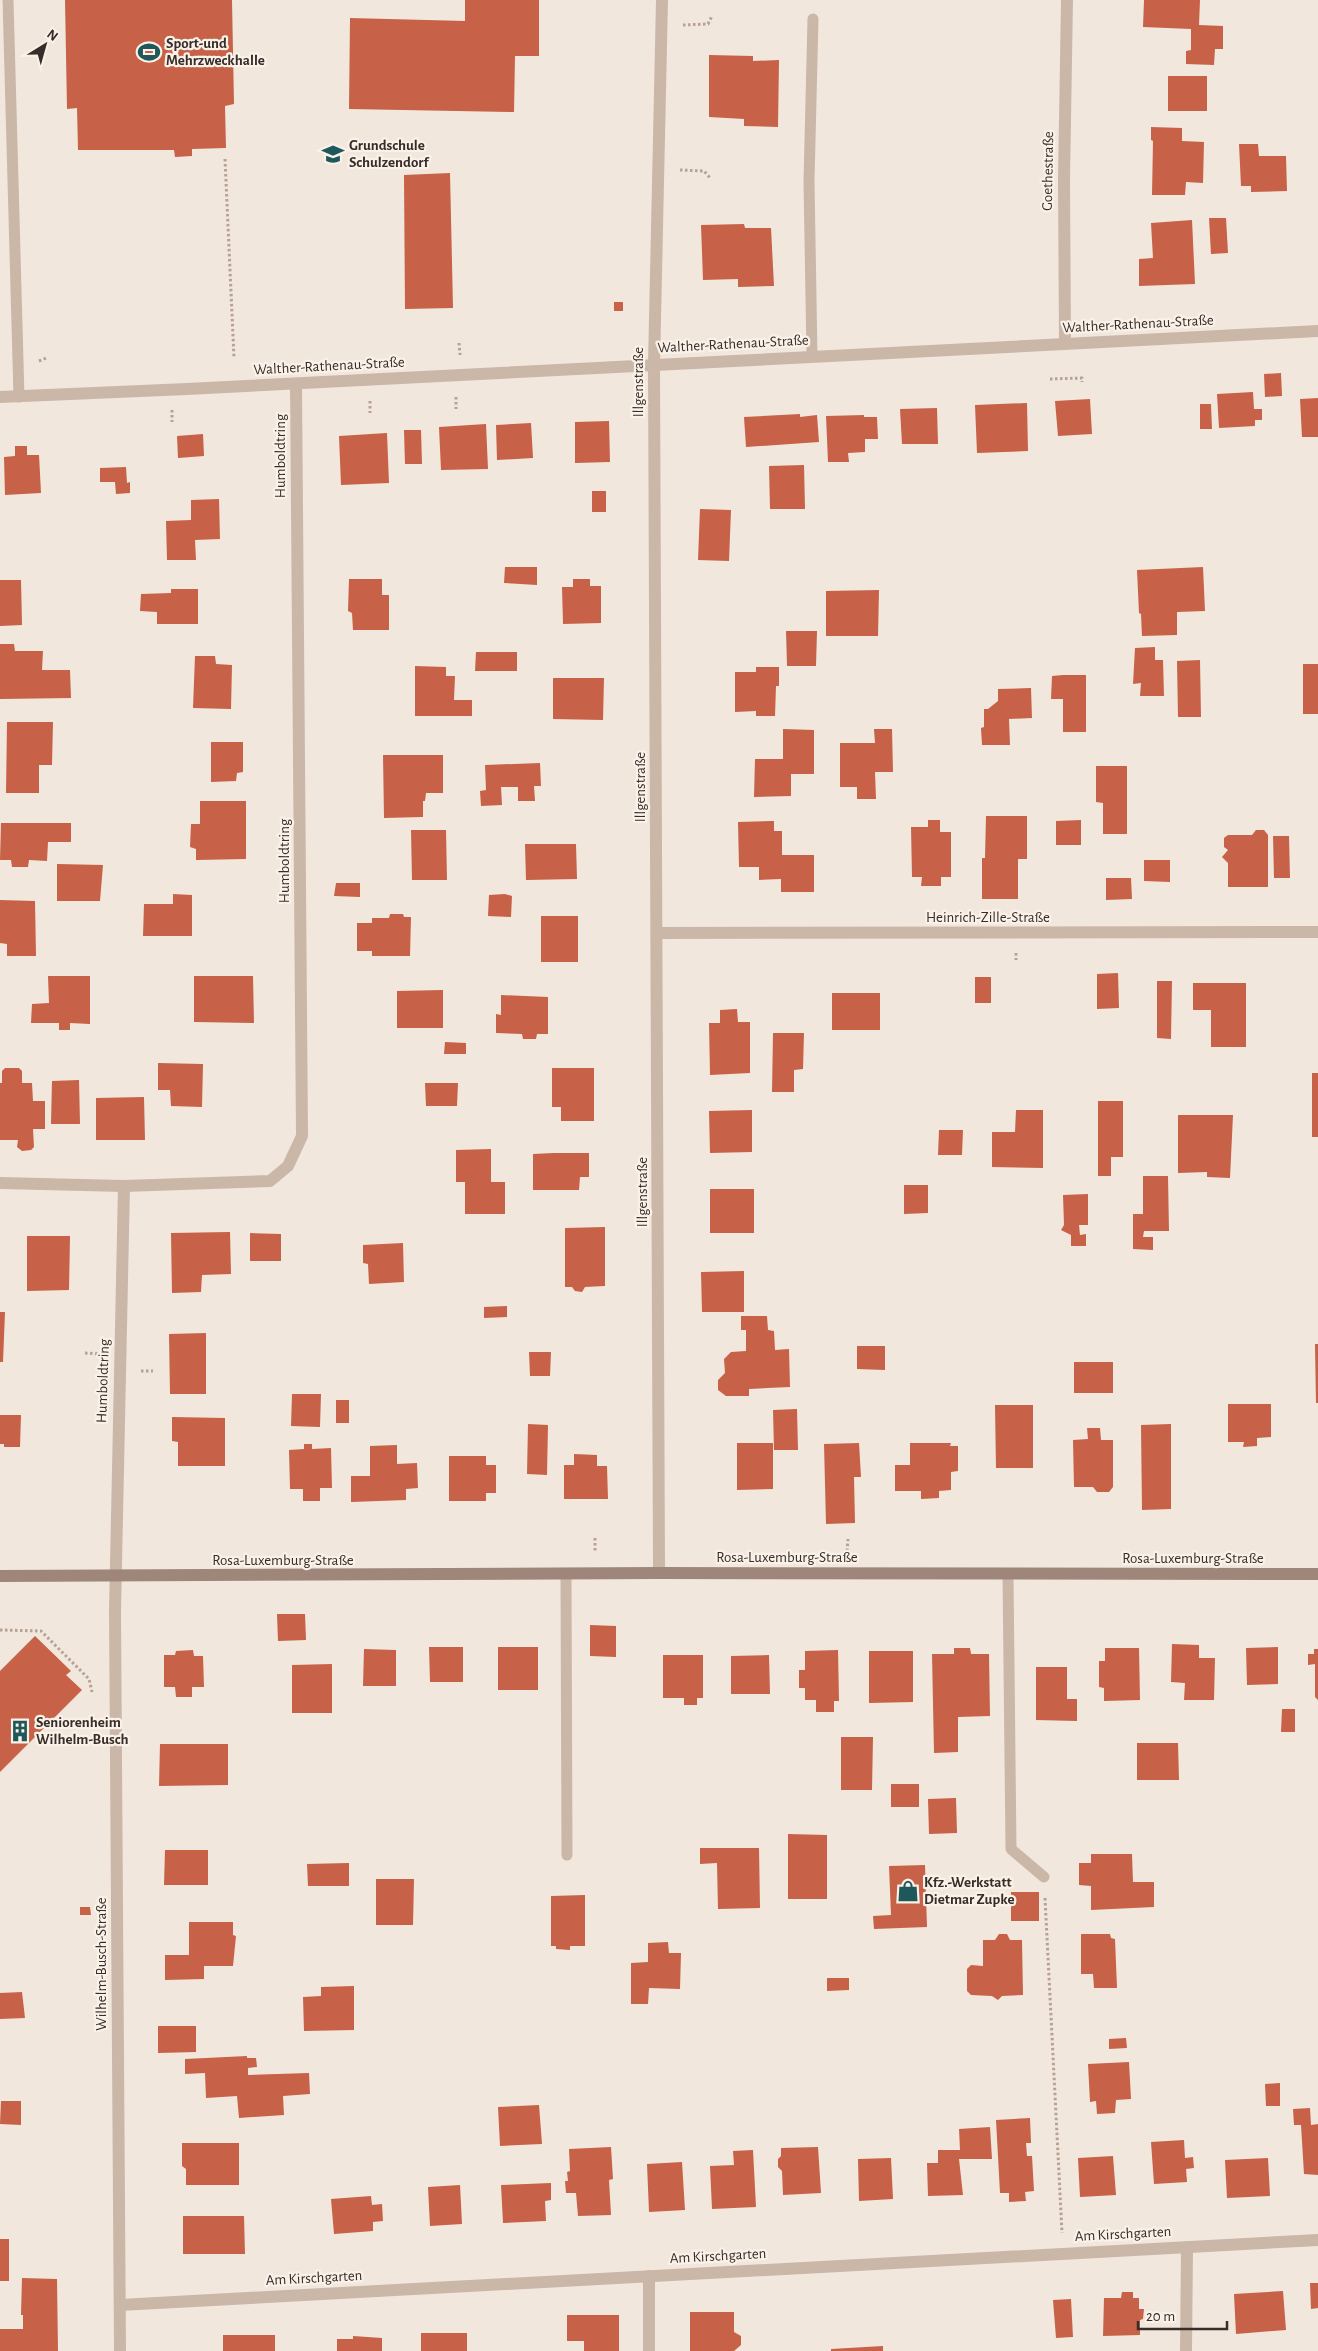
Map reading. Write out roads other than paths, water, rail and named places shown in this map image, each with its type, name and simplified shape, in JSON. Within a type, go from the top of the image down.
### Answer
[{"type":"street","name":"Illgenstraße","points":[[659,1573],[658,933],[654,365],[662,0]]},
{"type":"street","name":"Goethestraße","points":[[1065,343],[1064,180],[1067,0]]},
{"type":"street","name":"Walther-Rathenau-Straße","points":[[0,397],[296,384],[1318,331]]},
{"type":"street","name":"Humboldtring","points":[[0,1183],[124,1186],[270,1181],[288,1166],[302,1136],[296,384]]},
{"type":"street","name":"Heinrich-Zille-Straße","points":[[658,933],[1318,932]]},
{"type":"street","name":"Humboldtring","points":[[117,1577],[117,1463],[124,1186]]},
{"type":"street","name":"Rosa-Luxemburg-Straße","points":[[0,1576],[117,1577],[659,1573],[1318,1574]]},
{"type":"street","name":"Wilhelm-Busch-Straße","points":[[117,1577],[115,1621],[120,2351]]},
{"type":"street","name":"Am Kirschgarten","points":[[120,2305],[1318,2240]]},
{"type":"street","points":[[1186,2351],[1187,2247]]},
{"type":"street","points":[[649,2276],[649,2351]]},
{"type":"lane","points":[[8,0],[19,397]]},
{"type":"lane","points":[[812,356],[809,181],[814,19]]},
{"type":"lane","points":[[566,1574],[567,1856]]},
{"type":"lane","points":[[1008,1575],[1011,1849],[1044,1877]]},
{"type":"place","name":"Sport-und Mehrzweckhalle","points":[[149,52]]},
{"type":"place","name":"Grundschule Schulzendorf","points":[[333,154]]},
{"type":"place","name":"Seniorenheim Wilhelm-Busch","points":[[20,1731]]},
{"type":"place","name":"Kfz.-Werkstatt Dietmar Zupke","points":[[908,1891]]}]
